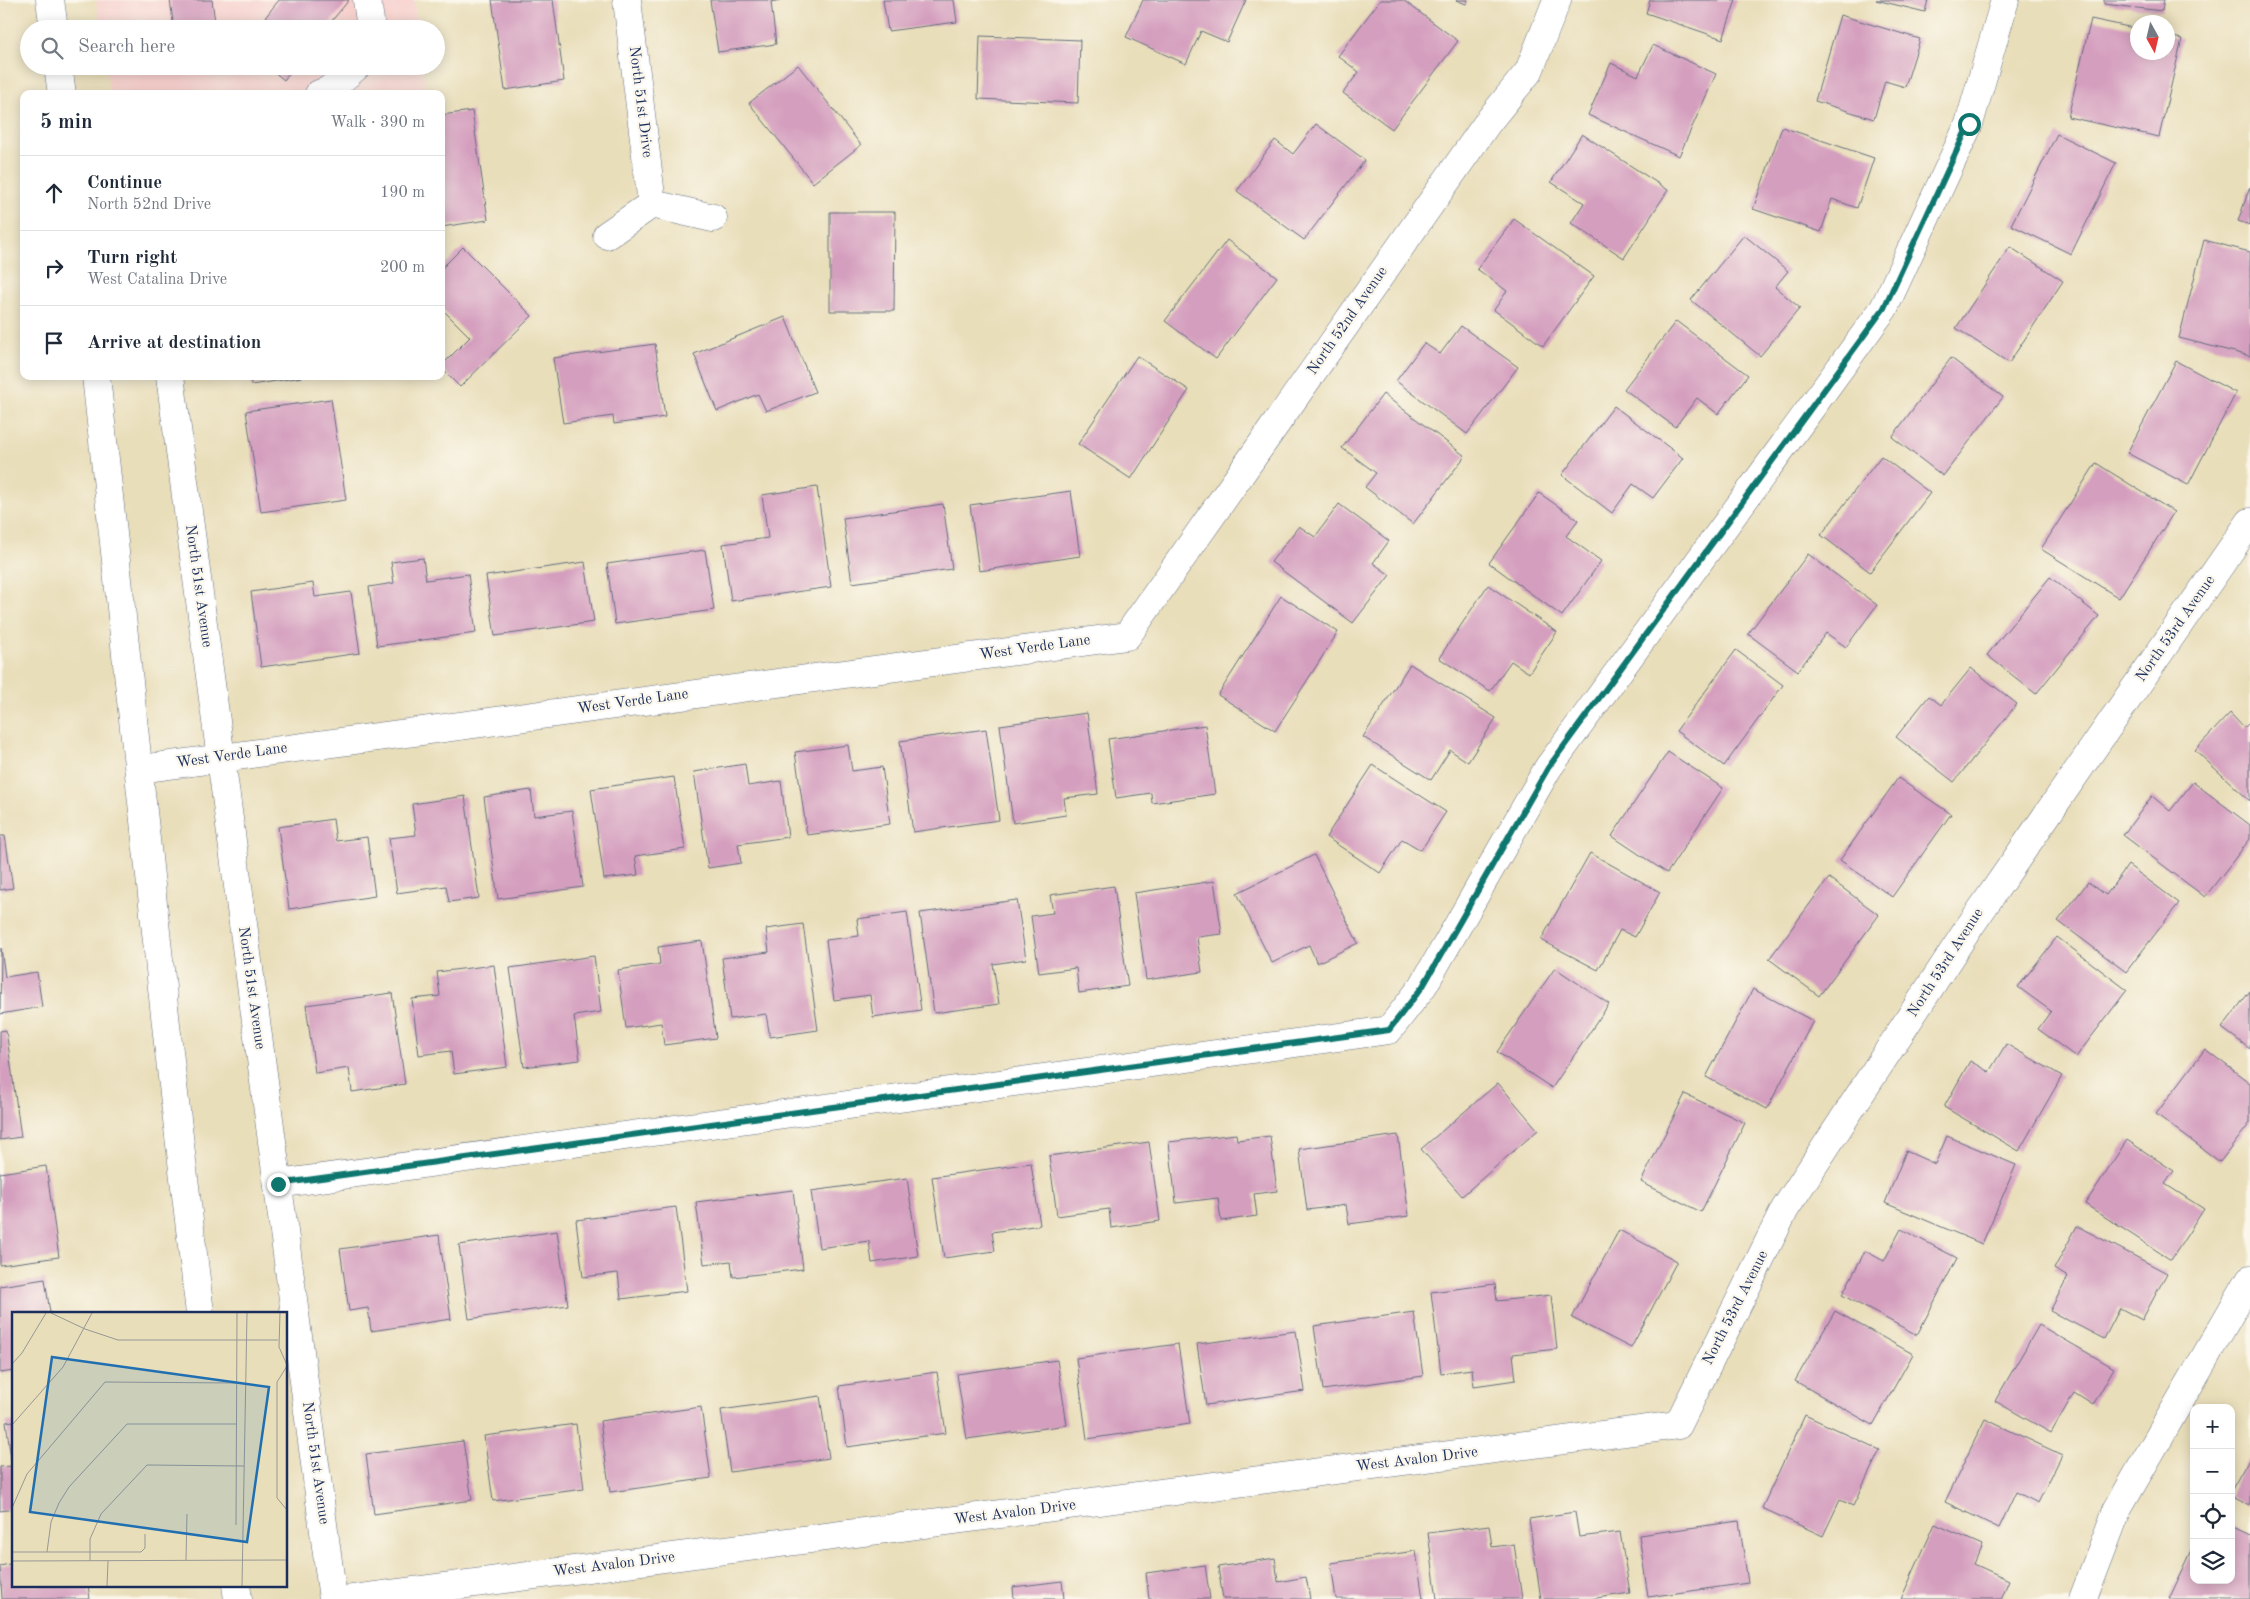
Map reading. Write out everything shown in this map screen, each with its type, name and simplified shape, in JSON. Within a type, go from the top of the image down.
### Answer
[{"type":"street","points":[[50,0],[53,20]]},
{"type":"street","points":[[367,0],[370,20]]},
{"type":"street","name":"North 51st Drive","points":[[627,0],[652,204]]},
{"type":"street","name":"North 52nd Avenue","points":[[1126,636],[1488,122],[1529,70],[1557,0]]},
{"type":"street","points":[[278,1184],[1389,1030],[1423,986],[1548,768],[1884,308],[1969,124],[2005,0]]},
{"type":"street","points":[[59,75],[61,90]]},
{"type":"street","points":[[329,90],[346,75]]},
{"type":"street","points":[[607,236],[652,204],[712,218]]},
{"type":"street","points":[[96,380],[140,769],[169,1052],[200,1312]]},
{"type":"street","name":"North 51st Avenue","points":[[171,380],[334,1599]]},
{"type":"street","name":"North 53rd Avenue","points":[[1678,1424],[1786,1209],[1970,926],[2250,522]]},
{"type":"street","name":"West Verde Lane","points":[[140,769],[1126,636]]},
{"type":"street","points":[[2083,1599],[2117,1510],[2250,1279]]},
{"type":"street","name":"West Avalon Drive","points":[[352,1599],[1678,1424]]},
{"type":"street","points":[[236,1586],[238,1599]]},
{"type":"shaded area","points":[[96,0],[414,0],[417,20],[99,20]]},
{"type":"shaded area","points":[[107,75],[423,75],[425,90],[109,90]]},
{"type":"building","points":[[170,0],[212,0],[215,20],[173,20]]},
{"type":"building","points":[[279,0],[349,0],[332,20],[263,20]]},
{"type":"building","points":[[492,0],[553,0],[564,81],[505,90]]},
{"type":"building","points":[[710,0],[780,0],[771,2],[776,44],[718,52]]},
{"type":"building","points":[[883,0],[954,0],[957,22],[888,31]]},
{"type":"building","points":[[1143,0],[1246,0],[1227,42],[1201,31],[1186,64],[1126,37]]},
{"type":"building","points":[[1380,0],[1403,0],[1458,41],[1392,129],[1343,93],[1359,72],[1338,56]]},
{"type":"building","points":[[1456,0],[1468,0],[1466,4]]},
{"type":"building","points":[[1650,0],[1736,0],[1723,39],[1646,13]]},
{"type":"building","points":[[1876,0],[1928,0],[1925,12]]},
{"type":"building","points":[[2104,0],[2164,0],[2162,11],[2104,4]]},
{"type":"building","points":[[1840,15],[1920,39],[1905,87],[1885,81],[1874,119],[1815,101]]},
{"type":"building","points":[[2091,19],[2130,27],[2130,60],[2175,60],[2175,38],[2182,39],[2159,137],[2068,117]]},
{"type":"building","points":[[980,36],[1080,40],[1078,103],[978,99]]},
{"type":"building","points":[[1653,45],[1716,74],[1679,156],[1588,115],[1611,63],[1638,76]]},
{"type":"building","points":[[798,65],[861,145],[813,183],[749,103]]},
{"type":"building","points":[[278,75],[288,75],[284,80]]},
{"type":"building","points":[[472,111],[488,220],[445,226],[445,114]]},
{"type":"building","points":[[1316,124],[1365,160],[1304,240],[1237,191],[1275,140],[1293,154]]},
{"type":"building","points":[[1782,127],[1874,158],[1857,208],[1832,199],[1821,232],[1753,209]]},
{"type":"building","points":[[1582,134],[1668,190],[1624,258],[1571,223],[1584,203],[1551,182]]},
{"type":"building","points":[[2057,134],[2116,163],[2071,254],[2011,225]]},
{"type":"building","points":[[2250,187],[2250,225],[2238,221]]},
{"type":"building","points":[[830,212],[895,212],[894,311],[830,311]]},
{"type":"building","points":[[1514,219],[1594,276],[1543,346],[1494,310],[1507,291],[1477,269]]},
{"type":"building","points":[[1744,235],[1788,271],[1775,287],[1800,308],[1760,356],[1691,300]]},
{"type":"building","points":[[1227,240],[1277,277],[1216,359],[1165,321]]},
{"type":"building","points":[[2204,240],[2250,252],[2250,356],[2179,338]]},
{"type":"building","points":[[463,247],[532,316],[460,387],[445,372],[445,362],[470,337],[445,312],[445,265]]},
{"type":"building","points":[[2010,247],[2063,281],[2009,363],[1956,328]]},
{"type":"building","points":[[785,317],[815,392],[766,411],[758,394],[717,411],[694,354]]},
{"type":"building","points":[[1676,321],[1748,375],[1718,414],[1697,398],[1675,427],[1624,389]]},
{"type":"building","points":[[1461,326],[1518,367],[1467,434],[1396,381],[1424,343],[1440,354]]},
{"type":"building","points":[[655,344],[665,417],[614,424],[613,416],[563,423],[553,358]]},
{"type":"building","points":[[1137,356],[1189,390],[1131,479],[1078,444]]},
{"type":"building","points":[[1951,358],[2003,397],[1943,476],[1892,437]]},
{"type":"building","points":[[2176,361],[2236,393],[2188,485],[2127,453]]},
{"type":"building","points":[[250,380],[283,380],[251,385]]},
{"type":"building","points":[[1383,394],[1465,456],[1413,524],[1365,487],[1376,473],[1342,448]]},
{"type":"building","points":[[331,399],[346,500],[261,512],[246,411]]},
{"type":"building","points":[[1614,406],[1683,458],[1653,498],[1633,484],[1612,513],[1562,475]]},
{"type":"building","points":[[1881,456],[1930,493],[1870,572],[1821,535]]},
{"type":"building","points":[[2096,463],[2174,512],[2119,598],[2041,549]]},
{"type":"building","points":[[817,487],[831,587],[731,601],[723,544],[768,538],[762,495]]},
{"type":"building","points":[[1071,491],[1080,556],[979,571],[970,505]]},
{"type":"building","points":[[1539,493],[1578,520],[1566,536],[1601,561],[1562,616],[1489,563]]},
{"type":"building","points":[[943,504],[952,569],[852,583],[843,518]]},
{"type":"building","points":[[1339,504],[1389,541],[1373,563],[1390,575],[1353,623],[1271,562],[1299,526],[1315,537]]},
{"type":"building","points":[[705,550],[714,610],[615,624],[607,564]]},
{"type":"building","points":[[1808,554],[1877,605],[1846,647],[1826,633],[1798,671],[1748,634]]},
{"type":"building","points":[[423,558],[426,580],[468,574],[476,633],[377,646],[369,587],[394,583],[391,562]]},
{"type":"building","points":[[585,562],[594,622],[495,636],[486,576]]},
{"type":"building","points":[[2050,577],[2099,616],[2036,694],[1987,655]]},
{"type":"building","points":[[313,583],[315,597],[351,592],[360,653],[261,667],[251,592]]},
{"type":"building","points":[[1488,585],[1557,632],[1529,673],[1511,661],[1490,691],[1439,658]]},
{"type":"building","points":[[1281,596],[1338,632],[1275,731],[1218,695]]},
{"type":"building","points":[[1736,650],[1783,685],[1724,766],[1676,731]]},
{"type":"building","points":[[1410,664],[1496,718],[1468,762],[1450,750],[1431,780],[1363,737]]},
{"type":"building","points":[[1971,668],[2017,704],[1954,782],[1896,737],[1929,696],[1941,705]]},
{"type":"building","points":[[1087,713],[1098,794],[1064,798],[1066,815],[1013,823],[1000,725]]},
{"type":"building","points":[[2230,713],[2244,728],[2250,722],[2250,801],[2195,750]]},
{"type":"building","points":[[1205,725],[1215,794],[1152,803],[1151,793],[1116,798],[1108,739]]},
{"type":"building","points":[[986,729],[999,820],[913,832],[900,741]]},
{"type":"building","points":[[848,745],[852,771],[882,767],[890,824],[807,835],[795,752]]},
{"type":"building","points":[[1668,752],[1723,788],[1667,873],[1612,836]]},
{"type":"building","points":[[745,764],[748,786],[781,781],[788,837],[738,844],[741,863],[708,868],[694,772]]},
{"type":"building","points":[[1373,765],[1446,812],[1421,850],[1402,839],[1380,873],[1326,837]]},
{"type":"building","points":[[674,777],[685,849],[635,856],[638,875],[604,879],[591,789]]},
{"type":"building","points":[[1898,778],[1951,814],[1892,897],[1840,860]]},
{"type":"building","points":[[2193,782],[2250,825],[2250,839],[2205,897],[2123,835],[2152,796],[2170,811]]},
{"type":"building","points":[[531,790],[534,816],[572,811],[583,887],[498,899],[484,797]]},
{"type":"building","points":[[465,796],[479,898],[449,902],[446,886],[397,893],[389,838],[416,835],[412,804]]},
{"type":"building","points":[[333,819],[336,841],[367,837],[375,896],[289,909],[278,827]]},
{"type":"building","points":[[0,836],[5,836],[13,888],[0,890]]},
{"type":"building","points":[[1590,853],[1660,892],[1635,937],[1620,930],[1598,970],[1541,940]]},
{"type":"building","points":[[1314,855],[1358,943],[1317,963],[1309,945],[1272,963],[1237,893]]},
{"type":"building","points":[[2128,865],[2179,903],[2126,972],[2058,921],[2088,882],[2106,895]]},
{"type":"building","points":[[1829,878],[1879,915],[1819,996],[1769,959]]},
{"type":"building","points":[[1214,881],[1222,934],[1197,937],[1202,972],[1146,980],[1134,893]]},
{"type":"building","points":[[1114,886],[1128,986],[1079,993],[1076,968],[1039,973],[1031,916],[1053,913],[1050,895]]},
{"type":"building","points":[[1017,900],[1026,959],[993,964],[999,1004],[934,1013],[920,913]]},
{"type":"building","points":[[907,912],[921,1010],[873,1017],[870,995],[834,1000],[826,940],[859,936],[857,919]]},
{"type":"building","points":[[803,924],[818,1030],[770,1037],[766,1014],[730,1019],[722,958],[769,952],[766,929]]},
{"type":"building","points":[[2057,937],[2127,990],[2076,1057],[2038,1029],[2051,1011],[2018,987]]},
{"type":"building","points":[[702,941],[716,1038],[664,1045],[661,1023],[626,1028],[618,970],[660,964],[658,947]]},
{"type":"building","points":[[1,948],[5,977],[37,972],[42,1007],[0,1014]]},
{"type":"building","points":[[594,956],[601,1012],[574,1016],[580,1060],[524,1067],[510,968]]},
{"type":"building","points":[[494,965],[507,1067],[454,1074],[451,1051],[419,1055],[412,999],[440,996],[437,972]]},
{"type":"building","points":[[1555,968],[1609,1004],[1552,1088],[1497,1052]]},
{"type":"building","points":[[1753,989],[1813,1021],[1767,1109],[1706,1077]]},
{"type":"building","points":[[2250,991],[2250,1049],[2222,1028]]},
{"type":"building","points":[[392,993],[405,1084],[352,1092],[349,1068],[315,1073],[306,1005]]},
{"type":"building","points":[[6,1030],[21,1137],[0,1140],[0,1031]]},
{"type":"building","points":[[2006,1044],[2062,1076],[2019,1151],[1944,1107],[1970,1061],[1989,1072]]},
{"type":"building","points":[[2205,1049],[2250,1083],[2250,1123],[2220,1162],[2156,1114]]},
{"type":"building","points":[[1498,1083],[1538,1130],[1462,1196],[1421,1149]]},
{"type":"building","points":[[1685,1094],[1745,1123],[1701,1212],[1641,1182]]},
{"type":"building","points":[[1236,1134],[1237,1140],[1270,1136],[1277,1191],[1254,1194],[1257,1216],[1221,1221],[1218,1198],[1176,1203],[1169,1142]]},
{"type":"building","points":[[1398,1135],[1409,1216],[1349,1224],[1346,1205],[1307,1210],[1299,1149]]},
{"type":"building","points":[[1947,1136],[2016,1165],[1982,1244],[1885,1203],[1906,1151],[1935,1164]]},
{"type":"building","points":[[2127,1140],[2174,1171],[2165,1184],[2204,1209],[2171,1260],[2085,1204]]},
{"type":"building","points":[[1149,1142],[1160,1221],[1111,1228],[1109,1209],[1057,1216],[1049,1156]]},
{"type":"building","points":[[1031,1163],[1040,1225],[992,1232],[995,1251],[944,1258],[932,1177]]},
{"type":"building","points":[[46,1166],[59,1257],[0,1265],[0,1173]]},
{"type":"building","points":[[907,1178],[918,1256],[872,1263],[869,1241],[819,1248],[811,1191]]},
{"type":"building","points":[[793,1190],[803,1269],[733,1277],[731,1261],[704,1264],[696,1202]]},
{"type":"building","points":[[676,1207],[687,1291],[621,1299],[618,1273],[583,1277],[576,1220]]},
{"type":"building","points":[[2077,1226],[2167,1273],[2142,1320],[2120,1308],[2104,1339],[2050,1311],[2068,1277],[2054,1269]]},
{"type":"building","points":[[1901,1229],[1957,1258],[1917,1335],[1842,1295],[1865,1251],[1884,1261]]},
{"type":"building","points":[[1619,1230],[1677,1261],[1631,1348],[1572,1318]]},
{"type":"building","points":[[557,1231],[568,1305],[469,1319],[459,1245]]},
{"type":"building","points":[[439,1235],[451,1319],[371,1331],[368,1308],[349,1311],[340,1249]]},
{"type":"building","points":[[45,1279],[50,1312],[12,1312],[12,1371],[0,1373],[0,1286]]},
{"type":"building","points":[[1495,1284],[1497,1301],[1551,1295],[1557,1349],[1513,1354],[1516,1380],[1474,1386],[1472,1369],[1441,1373],[1431,1292]]},
{"type":"building","points":[[1835,1311],[1913,1354],[1873,1425],[1795,1381]]},
{"type":"building","points":[[1414,1312],[1423,1376],[1323,1390],[1314,1326]]},
{"type":"building","points":[[2039,1325],[2114,1368],[2093,1405],[2074,1393],[2051,1433],[1995,1401]]},
{"type":"building","points":[[1296,1331],[1305,1391],[1206,1405],[1197,1344]]},
{"type":"building","points":[[1178,1344],[1190,1424],[1087,1439],[1076,1358]]},
{"type":"building","points":[[1057,1360],[1067,1425],[967,1439],[957,1374]]},
{"type":"building","points":[[937,1372],[946,1433],[847,1447],[839,1386]]},
{"type":"building","points":[[820,1396],[829,1458],[730,1472],[721,1410]]},
{"type":"building","points":[[701,1407],[711,1478],[610,1492],[600,1421]]},
{"type":"building","points":[[1805,1415],[1880,1450],[1853,1506],[1840,1500],[1823,1536],[1762,1508]]},
{"type":"building","points":[[1985,1419],[2062,1455],[2038,1503],[2016,1492],[1999,1528],[1945,1502]]},
{"type":"building","points":[[12,1421],[12,1466],[6,1422]]},
{"type":"building","points":[[576,1424],[584,1489],[493,1501],[484,1436]]},
{"type":"building","points":[[463,1441],[472,1500],[374,1514],[366,1454]]},
{"type":"building","points":[[2250,1457],[2250,1506],[2235,1498],[2235,1484]]},
{"type":"building","points":[[12,1466],[12,1509],[0,1511],[0,1467]]},
{"type":"building","points":[[1575,1512],[1579,1537],[1620,1532],[1630,1593],[1590,1599],[1541,1599],[1529,1519]]},
{"type":"building","points":[[1739,1521],[1748,1583],[1648,1597],[1639,1535]]},
{"type":"building","points":[[1935,1524],[1982,1545],[1974,1564],[2009,1580],[2001,1599],[1901,1599]]},
{"type":"building","points":[[1489,1525],[1492,1547],[1514,1544],[1522,1599],[1437,1599],[1428,1533]]},
{"type":"building","points":[[2235,1527],[2250,1534],[2250,1599],[2169,1599],[2190,1554],[2190,1584],[2235,1584]]},
{"type":"building","points":[[1416,1551],[1423,1599],[1336,1599],[1331,1563]]},
{"type":"building","points":[[1275,1558],[1278,1582],[1306,1577],[1310,1599],[1223,1599],[1218,1567]]},
{"type":"building","points":[[12,1563],[12,1586],[88,1586],[90,1599],[2,1599],[0,1566]]},
{"type":"building","points":[[1205,1565],[1210,1599],[1149,1599],[1146,1573]]},
{"type":"building","points":[[1062,1581],[1064,1599],[1014,1599],[1013,1587]]},
{"type":"route","points":[[278,1184],[1389,1030],[1423,986],[1548,768],[1884,308],[1969,124]]}]
